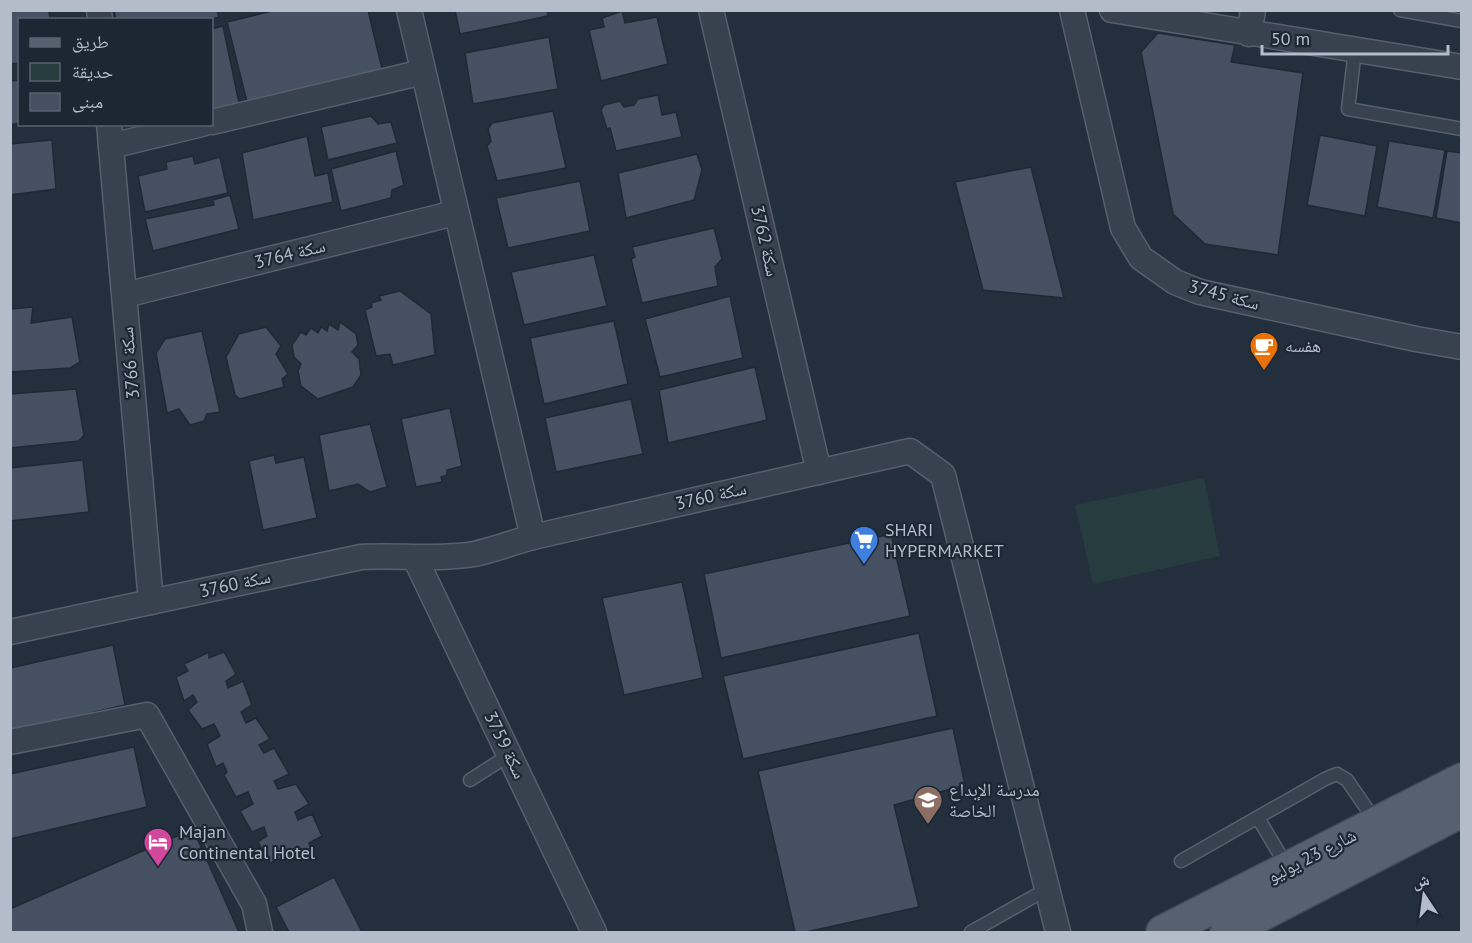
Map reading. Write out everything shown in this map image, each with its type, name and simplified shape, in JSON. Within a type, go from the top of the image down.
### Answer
[{"type":"main road","name":"شارع 23 يوليو","points":[[1163,933],[1461,780]]},
{"type":"main road","name":"شارع 23 يوليو","points":[[1227,933],[1461,810]]},
{"type":"street","points":[[409,10],[532,537]]},
{"type":"street","name":"سكة 3762","points":[[711,10],[819,472]]},
{"type":"street","name":"سكة 3745","points":[[1072,10],[1123,228],[1141,258],[1175,282],[1200,292],[1461,347]]},
{"type":"street","points":[[1112,10],[1251,22],[1355,50],[1461,67]]},
{"type":"street","points":[[213,122],[423,72]]},
{"type":"street","points":[[110,135],[185,126]]},
{"type":"street","name":"سكة 3766","points":[[110,135],[151,602]]},
{"type":"street","name":"سكة 3764","points":[[124,295],[455,213]]},
{"type":"street","name":"سكة 3760","points":[[10,632],[362,557],[389,555],[415,558],[474,554],[532,537],[910,451],[943,475],[1058,933]]},
{"type":"street","name":"سكة 3759","points":[[415,558],[594,933]]},
{"type":"street","points":[[10,742],[147,715],[254,903],[260,933]]},
{"type":"lane","points":[[1400,10],[1461,21]]},
{"type":"lane","points":[[1355,50],[1348,109],[1461,129]]},
{"type":"lane","points":[[470,780],[509,755]]},
{"type":"lane","points":[[1181,861],[1337,774],[1347,780],[1377,823]]},
{"type":"lane","points":[[1258,818],[1288,868]]},
{"type":"lane","points":[[971,933],[1047,889]]},
{"type":"green space","points":[[1204,478],[1220,556],[1093,584],[1075,505]]},
{"type":"building","points":[[10,10],[49,10],[50,18],[18,18],[18,63],[10,64]]},
{"type":"building","points":[[114,10],[217,10],[219,17],[213,19],[116,18]]},
{"type":"building","points":[[276,10],[368,10],[382,69],[247,102],[227,22]]},
{"type":"building","points":[[455,10],[547,10],[548,16],[460,34]]},
{"type":"building","points":[[622,11],[625,23],[657,17],[668,64],[601,81],[589,30],[604,27],[602,18]]},
{"type":"building","points":[[223,26],[239,103],[213,109],[213,29]]},
{"type":"building","points":[[1158,33],[1235,45],[1231,62],[1303,73],[1278,255],[1205,244],[1173,214],[1141,52]]},
{"type":"building","points":[[549,37],[558,89],[473,104],[465,53]]},
{"type":"building","points":[[18,80],[18,123],[10,125],[10,81]]},
{"type":"building","points":[[658,95],[662,115],[676,112],[682,137],[616,151],[610,128],[607,129],[601,110],[604,105],[620,101],[624,107],[634,105],[638,99]]},
{"type":"building","points":[[553,111],[566,168],[497,181],[487,146],[491,141],[488,129],[492,123]]},
{"type":"building","points":[[371,116],[378,124],[391,122],[397,143],[328,160],[321,127]]},
{"type":"building","points":[[1320,135],[1377,146],[1365,216],[1307,205]]},
{"type":"building","points":[[307,136],[315,176],[328,173],[333,202],[253,220],[242,153]]},
{"type":"building","points":[[52,140],[56,189],[10,195],[10,144]]},
{"type":"building","points":[[1389,141],[1445,150],[1433,218],[1377,207]]},
{"type":"building","points":[[396,151],[404,185],[392,190],[391,198],[341,211],[331,169]]},
{"type":"building","points":[[1447,151],[1462,153],[1462,223],[1436,218]]},
{"type":"building","points":[[697,154],[702,170],[694,200],[626,218],[618,173]]},
{"type":"building","points":[[193,156],[195,164],[220,157],[228,193],[145,212],[138,176],[167,169],[166,162]]},
{"type":"building","points":[[1031,167],[1064,298],[983,290],[955,182]]},
{"type":"building","points":[[580,181],[590,231],[508,248],[496,198]]},
{"type":"building","points":[[230,195],[239,229],[153,251],[145,219],[214,205],[213,200]]},
{"type":"building","points":[[714,228],[722,259],[715,267],[718,286],[642,303],[631,259],[635,257],[632,247]]},
{"type":"building","points":[[594,255],[607,306],[524,325],[511,272]]},
{"type":"building","points":[[400,291],[431,314],[435,355],[393,365],[390,354],[376,356],[365,310],[372,307],[371,303],[381,300],[379,296]]},
{"type":"building","points":[[730,296],[743,358],[660,377],[645,319]]},
{"type":"building","points":[[33,307],[31,323],[72,317],[80,362],[70,368],[10,372],[10,309]]},
{"type":"building","points":[[614,321],[628,384],[544,404],[530,338]]},
{"type":"building","points":[[340,322],[356,334],[358,345],[352,352],[359,359],[361,375],[353,387],[318,399],[301,386],[298,371],[301,364],[294,357],[292,345],[301,332],[306,335],[311,328],[318,333],[321,327],[327,331],[329,324],[338,330]]},
{"type":"building","points":[[266,327],[281,346],[276,354],[288,374],[282,379],[284,387],[240,399],[235,395],[226,357],[239,334]]},
{"type":"building","points":[[202,331],[220,412],[207,414],[204,421],[190,425],[179,409],[167,413],[156,353],[165,339]]},
{"type":"building","points":[[755,367],[767,420],[668,443],[659,390]]},
{"type":"building","points":[[76,389],[84,435],[79,441],[10,448],[10,394]]},
{"type":"building","points":[[631,399],[643,454],[556,472],[545,418]]},
{"type":"building","points":[[450,408],[462,466],[447,470],[447,475],[441,477],[442,482],[416,487],[401,419]]},
{"type":"building","points":[[370,424],[387,487],[370,492],[358,484],[329,491],[319,435]]},
{"type":"building","points":[[274,455],[276,463],[304,457],[317,518],[263,530],[249,461]]},
{"type":"building","points":[[83,460],[89,512],[10,521],[10,468]]},
{"type":"building","points":[[891,534],[910,616],[721,658],[704,574]]},
{"type":"building","points":[[682,582],[703,678],[624,695],[602,598]]},
{"type":"building","points":[[919,633],[937,716],[743,759],[723,676]]},
{"type":"building","points":[[113,645],[125,705],[10,732],[10,668]]},
{"type":"building","points":[[209,652],[209,658],[224,652],[236,674],[226,681],[228,688],[243,681],[252,705],[241,712],[246,723],[256,718],[270,739],[259,745],[264,753],[274,748],[289,774],[274,781],[278,789],[296,784],[309,804],[295,812],[298,820],[312,814],[322,836],[309,843],[312,851],[287,863],[284,857],[270,863],[258,842],[267,836],[264,827],[252,832],[240,811],[253,804],[248,792],[236,797],[224,775],[227,772],[223,763],[216,767],[207,744],[220,736],[214,724],[202,729],[188,710],[197,702],[193,695],[184,701],[176,677],[188,671],[184,664]]},
{"type":"building","points":[[953,728],[965,785],[894,805],[919,907],[806,932],[795,932],[758,771]]},
{"type":"building","points":[[134,747],[147,807],[10,839],[10,774]]},
{"type":"building","name":"Majan Continental Hotel","points":[[193,829],[239,932],[10,932],[10,905],[12,908]]},
{"type":"building","points":[[334,877],[362,932],[289,932],[276,907]]},
{"type":"place","name":"هفسه","points":[[1264,372]]},
{"type":"place","name":"SHARI HYPERMARKET","points":[[864,566]]},
{"type":"place","name":"مدرسة الإبداع الخاصة","points":[[928,826]]},
{"type":"place","name":"Majan Continental Hotel","points":[[158,868]]}]
